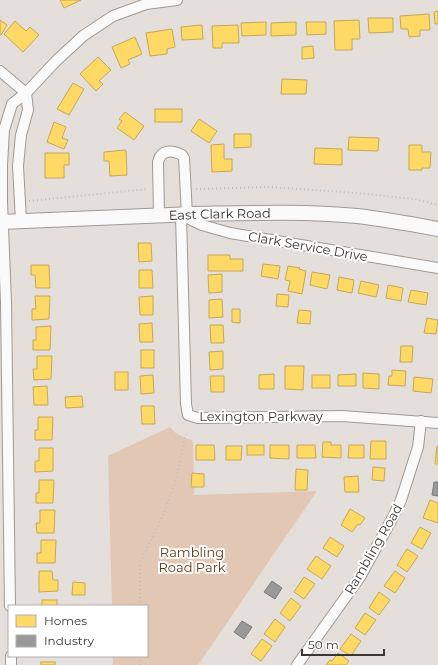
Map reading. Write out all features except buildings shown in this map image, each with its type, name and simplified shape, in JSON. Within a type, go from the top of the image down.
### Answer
[{"type":"main road","name":"East Clark Road","points":[[1,222],[269,212],[358,216],[438,229]]},
{"type":"street","points":[[10,605],[6,302],[1,222],[4,130],[12,104],[26,93],[56,61],[83,36],[113,16],[146,4],[177,0]]},
{"type":"street","points":[[0,71],[26,93],[28,110],[21,135],[18,166],[21,221]]},
{"type":"street","points":[[159,215],[159,156],[165,152],[174,151],[182,155],[184,158],[186,189],[184,215]]},
{"type":"street","name":"Clark Service Drive","points":[[184,215],[202,225],[230,233],[438,268]]},
{"type":"street","name":"Lexington Parkway","points":[[184,215],[186,404],[188,415],[198,418],[342,416],[438,422]]},
{"type":"street","name":"Rambling Road","points":[[297,665],[360,577],[393,517],[401,500],[418,447],[421,421]]},
{"type":"path","points":[[186,189],[271,187],[414,199],[438,205]]},
{"type":"path","points":[[20,202],[158,188]]},
{"type":"path","points":[[140,605],[140,563],[164,513],[175,483],[186,434]]},
{"type":"green space","name":"Rambling Road Park","points":[[170,427],[180,436],[193,440],[194,495],[317,491],[198,665],[113,665],[113,657],[148,657],[148,605],[112,605],[108,456]]}]
